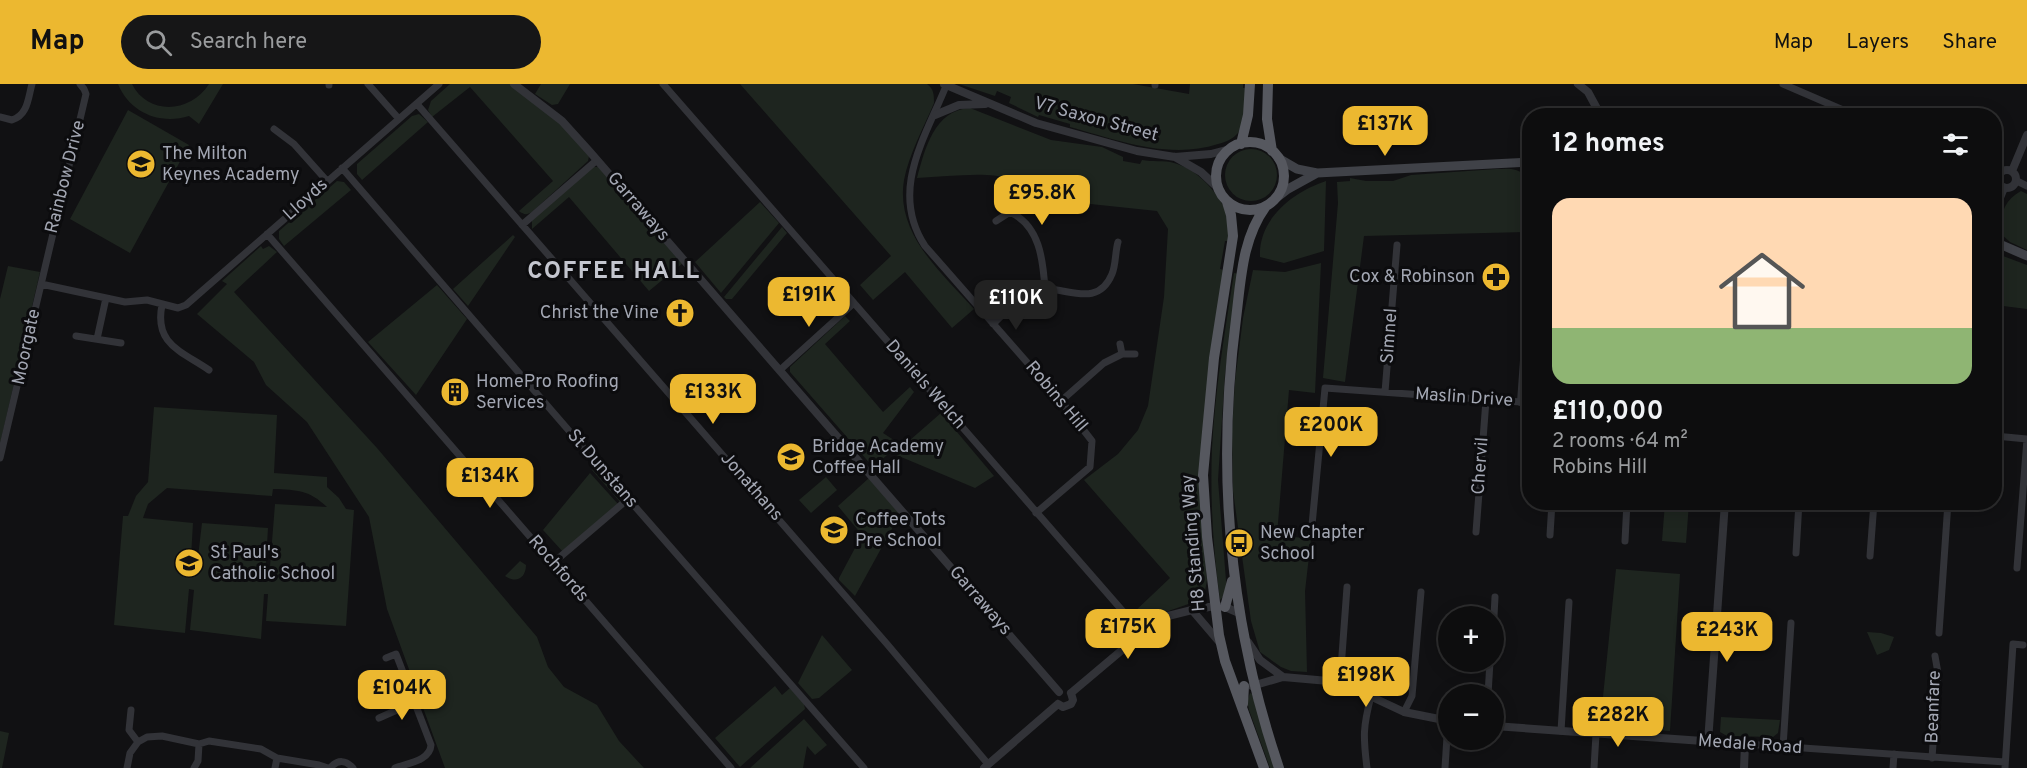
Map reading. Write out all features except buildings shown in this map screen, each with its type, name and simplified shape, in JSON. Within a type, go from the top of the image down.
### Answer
[{"type":"highway","points":[[1250,85],[1248,115],[1235,146],[1219,162],[1216,180],[1227,202],[1246,210],[1256,210],[1266,206],[1275,199],[1283,183],[1283,174],[1275,154],[1267,119],[1268,87]]},
{"type":"highway","points":[[1235,146],[1257,143],[1275,154]]},
{"type":"highway","name":"H8 Standing Way","points":[[1227,202],[1231,215],[1232,243],[1214,358],[1203,475],[1207,537],[1220,607],[1218,638],[1264,768]]},
{"type":"highway","name":"H8 Standing Way","points":[[1266,206],[1257,219],[1247,243],[1241,276],[1230,361],[1226,454],[1229,538],[1242,629],[1251,655],[1250,686],[1278,768]]},
{"type":"highway","points":[[1220,607],[1233,575]]},
{"type":"highway","points":[[1244,713],[1250,686]]},
{"type":"main road","points":[[1275,154],[1297,169],[1318,173],[1522,162]]},
{"type":"main road","points":[[1275,199],[1288,189],[1318,173]]},
{"type":"main road","points":[[2002,245],[2027,256]]},
{"type":"street","points":[[0,117],[12,120],[22,115],[26,109],[32,84]]},
{"type":"street","name":"Rainbow Drive","points":[[43,271],[86,94],[80,84]]},
{"type":"street","points":[[368,84],[399,119]]},
{"type":"street","name":"Lloyds","points":[[166,306],[178,308],[196,298],[439,84]]},
{"type":"street","name":"Garraways","points":[[514,84],[562,121],[597,159],[1059,692]]},
{"type":"street","name":"Daniels Welch","points":[[663,84],[1141,632]]},
{"type":"street","points":[[1578,84],[1588,92],[1597,108]]},
{"type":"street","points":[[1783,84],[1838,108]]},
{"type":"street","name":"V7 Saxon Street","points":[[945,85],[1035,123],[1137,151],[1175,157],[1211,154],[1235,146]]},
{"type":"street","name":"Robins Hill","points":[[945,85],[908,186],[908,202],[915,229],[925,246],[1061,401],[1092,441],[1090,467],[1036,513]]},
{"type":"street","name":"Jonathans","points":[[417,104],[887,644],[986,766]]},
{"type":"street","points":[[935,115],[959,105],[988,104]]},
{"type":"street","points":[[274,129],[294,144],[327,181]]},
{"type":"street","points":[[2012,171],[2027,135]]},
{"type":"street","name":"V7 Saxon Street","points":[[1175,157],[1201,172],[1218,188]]},
{"type":"street","points":[[522,225],[597,159]]},
{"type":"street","name":"St Dunstans","points":[[342,168],[864,768]]},
{"type":"street","points":[[2002,172],[2012,171],[2016,175],[2013,187],[2004,188],[2002,193]]},
{"type":"street","points":[[2016,181],[2027,186]]},
{"type":"street","points":[[996,221],[1010,212],[1018,216],[1038,241],[1044,265],[1045,289]]},
{"type":"street","name":"Rochfords","points":[[267,234],[731,768]]},
{"type":"street","points":[[993,324],[1033,291],[1045,289],[1085,295],[1098,291],[1107,283],[1113,272],[1118,242]]},
{"type":"street","name":"Simnel","points":[[1385,392],[1397,245]]},
{"type":"street","name":"Moorgate","points":[[0,458],[43,271]]},
{"type":"street","points":[[40,284],[125,302],[147,300],[166,306],[159,318],[163,335],[174,347],[208,370]]},
{"type":"street","points":[[97,339],[106,298]]},
{"type":"street","points":[[780,370],[854,303]]},
{"type":"street","points":[[75,336],[121,343]]},
{"type":"street","points":[[1120,344],[1122,354]]},
{"type":"street","points":[[1061,401],[1104,363],[1122,354],[1135,354]]},
{"type":"street","name":"Maslin Drive","points":[[1312,525],[1325,388],[1522,402]]},
{"type":"street","name":"Chervil","points":[[1476,532],[1486,399]]},
{"type":"street","points":[[2002,437],[2027,439],[2017,568]]},
{"type":"street","points":[[553,563],[628,499]]},
{"type":"street","points":[[1550,535],[1552,510]]},
{"type":"street","points":[[1625,542],[1627,510]]},
{"type":"street","points":[[1708,742],[1725,510]]},
{"type":"street","points":[[1796,553],[1799,510]]},
{"type":"street","points":[[1870,556],[1873,510]]},
{"type":"street","points":[[1939,633],[1947,510]]},
{"type":"street","points":[[1340,682],[1347,587]]},
{"type":"street","points":[[1404,712],[1412,696],[1421,592]]},
{"type":"street","points":[[1495,597],[1495,606]]},
{"type":"street","points":[[1561,731],[1569,602]]},
{"type":"street","points":[[1071,693],[1160,618],[1192,610],[1220,607],[1239,613]]},
{"type":"street","points":[[1192,610],[1218,638]]},
{"type":"street","points":[[1783,747],[1791,623]]},
{"type":"street","points":[[2005,765],[2010,644],[2022,645]]},
{"type":"street","points":[[386,658],[396,654],[431,745],[425,757],[395,768]]},
{"type":"street","points":[[1251,655],[1283,677]]},
{"type":"street","name":"Beanfare","points":[[1932,758],[1938,673],[1935,656]]},
{"type":"street","points":[[1232,682],[1250,686],[1283,677],[1340,682],[1404,712],[1438,719]]},
{"type":"street","points":[[1066,690],[1071,693],[1073,700],[1071,704],[1063,707],[1058,704],[1056,697],[1059,692],[1066,690]]},
{"type":"street","points":[[1367,768],[1363,740],[1364,723],[1371,696]]},
{"type":"street","points":[[379,718],[415,702]]},
{"type":"street","points":[[986,766],[1058,704]]},
{"type":"street","points":[[131,710],[129,730],[138,742]]},
{"type":"street","name":"Medale Road","points":[[1504,727],[1894,754],[2005,765]]},
{"type":"street","points":[[1594,768],[1596,734]]},
{"type":"street","points":[[127,768],[130,753],[138,742],[147,737],[162,736],[199,744],[209,741],[261,749],[277,758],[329,768],[342,761],[353,768]]},
{"type":"street","points":[[194,768],[198,761],[199,744]]},
{"type":"street","points":[[1744,768],[1745,744]]},
{"type":"street","points":[[1445,768],[1447,750]]},
{"type":"street","points":[[1893,768],[1894,754]]},
{"type":"street","points":[[275,768],[277,758]]},
{"type":"shaded area","points":[[118,84],[132,84],[148,102],[170,107],[192,101],[209,84],[223,84],[199,124],[189,116],[167,119],[147,114],[130,102]]},
{"type":"shaded area","points":[[450,84],[511,84],[555,118],[589,156],[588,161],[532,212],[522,213],[519,211],[553,181],[470,87],[432,117],[428,110],[431,101]]},
{"type":"shaded area","points":[[541,84],[570,84],[558,104],[552,105],[535,94]]},
{"type":"shaded area","points":[[740,84],[927,84],[933,92],[934,103],[906,170],[903,200],[914,235],[924,251],[935,267],[974,309],[952,328],[905,272],[873,300],[860,285],[891,256]]},
{"type":"shaded area","points":[[959,84],[1133,84],[1189,94],[1190,84],[1243,84],[1243,88],[1247,88],[1244,117],[1236,135],[1218,144],[1181,150],[1143,146],[1070,127],[1070,124],[1039,115],[1038,117],[1009,103],[1011,97],[997,91],[995,96]]},
{"type":"shaded area","points":[[970,108],[1051,140],[1102,147],[1123,157],[1123,161],[1140,164],[1142,160],[1166,162],[1182,166],[1204,181],[1216,194],[1225,209],[1229,241],[1225,241],[1220,269],[1224,270],[1202,527],[1207,580],[1205,591],[1200,599],[1194,602],[1143,620],[1132,614],[1170,578],[1084,480],[1118,454],[1138,430],[1148,406],[1164,297],[1168,229],[1157,211],[1081,203],[1048,189],[1010,178],[961,175],[917,178],[928,144],[940,123],[958,110]]},
{"type":"shaded area","points":[[128,110],[189,145],[130,253],[70,219]]},
{"type":"shaded area","points":[[419,114],[428,122],[362,180],[357,174],[357,164],[412,116]]},
{"type":"shaded area","points":[[1251,149],[1261,151],[1269,157],[1275,165],[1277,175],[1275,185],[1269,193],[1261,199],[1251,201],[1241,199],[1233,193],[1227,185],[1225,175],[1227,165],[1233,157],[1241,151]]},
{"type":"shaded area","points":[[593,167],[599,167],[683,263],[649,291],[569,197],[532,229],[532,220]]},
{"type":"shaded area","points":[[1496,169],[1516,170],[1522,173],[1522,232],[1364,236],[1345,382],[1323,378],[1338,203],[1337,182],[1350,181],[1350,178],[1366,181],[1393,181],[1411,175]]},
{"type":"shaded area","points":[[337,181],[344,182],[351,190],[284,246],[279,239],[279,231]]},
{"type":"shaded area","points":[[1326,181],[1324,251],[1284,263],[1260,257],[1261,243],[1271,219],[1301,192]]},
{"type":"shaded area","points":[[2021,191],[2027,194],[2027,250],[2010,242],[2002,235],[2004,209]]},
{"type":"shaded area","points":[[760,202],[779,223],[721,293],[695,262]]},
{"type":"shaded area","points":[[782,227],[787,233],[732,299],[726,299],[724,297]]},
{"type":"shaded area","points":[[513,235],[515,237],[468,306],[453,289]]},
{"type":"shaded area","points":[[261,246],[263,249],[269,246],[277,252],[234,292],[377,448],[537,637],[548,667],[564,687],[597,705],[619,741],[644,768],[445,768],[387,609],[369,517],[307,422],[266,385],[254,362],[197,314],[227,284],[222,281]]},
{"type":"shaded area","points":[[2002,256],[2027,265],[2027,309],[2002,306]]},
{"type":"shaded area","points":[[1321,263],[1315,393],[1289,390],[1277,535],[1311,539],[1305,591],[1307,672],[1291,671],[1281,667],[1260,652],[1251,621],[1233,491],[1232,431],[1235,381],[1243,318],[1253,270],[1285,272]]},
{"type":"shaded area","points":[[8,266],[40,272],[0,444],[0,299]]},
{"type":"shaded area","points":[[1234,273],[1239,274],[1225,374],[1218,480],[1227,593],[1220,600],[1211,486],[1212,448],[1218,382]]},
{"type":"shaded area","points":[[437,285],[467,319],[416,395],[368,342]]},
{"type":"shaded area","points":[[845,316],[850,321],[825,344],[883,412],[910,387],[914,392],[883,433],[900,444],[873,467],[790,372],[790,367]]},
{"type":"shaded area","points":[[154,407],[277,415],[274,473],[327,477],[327,487],[339,498],[346,509],[354,510],[346,626],[266,621],[268,594],[264,594],[261,639],[190,630],[194,590],[189,589],[185,633],[114,625],[123,516],[128,516],[136,496],[148,482]],"holes":[[[167,488],[272,496],[273,489],[296,491],[309,494],[327,507],[275,504],[269,579],[265,578],[268,528],[202,523],[196,574],[190,574],[193,523],[143,518],[148,504]]]},
{"type":"shaded area","points":[[941,413],[994,476],[975,488],[894,454]]},
{"type":"shaded area","points":[[596,465],[616,487],[620,502],[592,470]]},
{"type":"shaded area","points":[[590,473],[618,504],[563,552],[543,530]]},
{"type":"shaded area","points":[[826,477],[837,490],[811,513],[799,500]]},
{"type":"shaded area","points":[[869,478],[898,511],[899,516],[855,596],[839,578],[862,535],[838,506]]},
{"type":"shaded area","points":[[1664,510],[1688,510],[1686,543],[1662,541]]},
{"type":"shaded area","points":[[520,561],[526,565],[526,570],[520,578],[513,579],[505,576]]},
{"type":"shaded area","points":[[1616,569],[1680,574],[1670,731],[1600,726]]},
{"type":"shaded area","points":[[1867,632],[1894,637],[1889,650],[1877,655]]},
{"type":"shaded area","points":[[822,635],[852,670],[819,698],[812,699],[798,683]]},
{"type":"shaded area","points":[[775,686],[782,695],[790,688],[804,704],[805,709],[740,767],[715,738]]},
{"type":"shaded area","points":[[1250,693],[1275,768],[1270,768],[1249,710],[1247,701]]},
{"type":"shaded area","points":[[1721,717],[1780,720],[1778,733],[1773,737],[1727,736],[1720,732]]},
{"type":"shaded area","points":[[804,719],[827,745],[815,755],[807,746],[803,768],[750,768]]},
{"type":"shaded area","points":[[0,731],[9,733],[2,768],[0,768]]},
{"type":"place","name":"The Milton Keynes Academy","points":[[141,164]]},
{"type":"place","name":"Cox & Robinson","points":[[1496,277]]},
{"type":"place","name":"Christ the Vine","points":[[680,313]]},
{"type":"place","name":"HomePro Roofing Services","points":[[455,392]]},
{"type":"place","name":"Bridge Academy Coffee Hall","points":[[791,457]]},
{"type":"place","name":"Coffee Tots Pre School","points":[[834,530]]},
{"type":"place","name":"New Chapter School","points":[[1239,543]]},
{"type":"place","name":"St Paul's Catholic School","points":[[189,563]]},
{"type":"district","name":"COFFEE HALL","points":[[614,272]]}]
